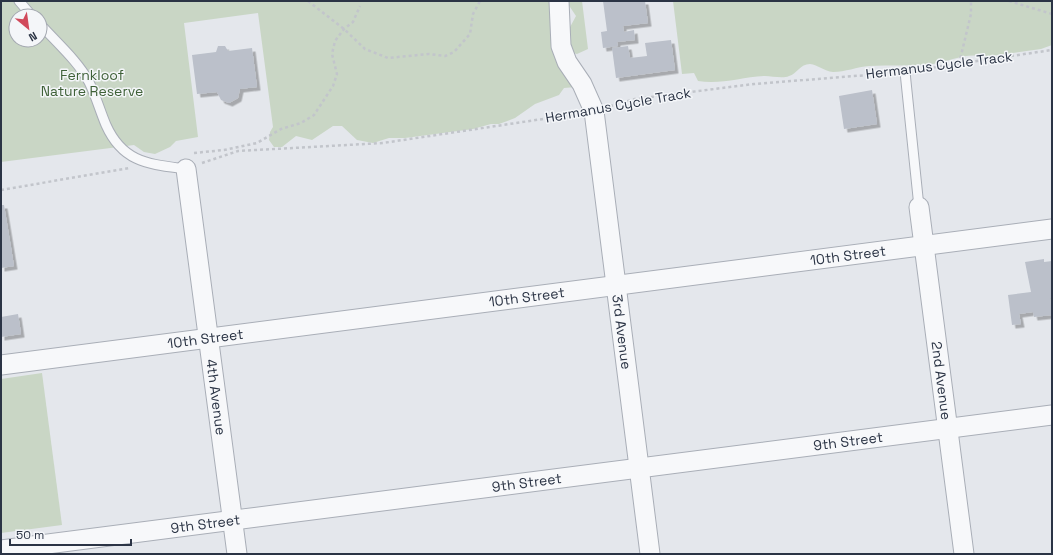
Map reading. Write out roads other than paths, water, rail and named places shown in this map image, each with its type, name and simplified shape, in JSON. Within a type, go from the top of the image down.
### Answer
[{"type":"street","name":"3rd Avenue","points":[[559,1],[561,46],[568,62],[582,84],[594,111],[650,554]]},
{"type":"street","name":"4th Avenue","points":[[186,169],[236,554]]},
{"type":"street","name":"2nd Avenue","points":[[919,207],[964,554]]},
{"type":"street","name":"10th Street","points":[[1,365],[1052,229]]},
{"type":"street","name":"9th Street","points":[[1,550],[1052,415]]},
{"type":"lane","points":[[48,33],[80,68],[89,83],[114,140],[126,153],[152,164],[186,169]]},
{"type":"lane","points":[[905,72],[919,207]]},
{"type":"park label","name":"Fernkloof Nature Reserve","points":[[92,84]]}]
